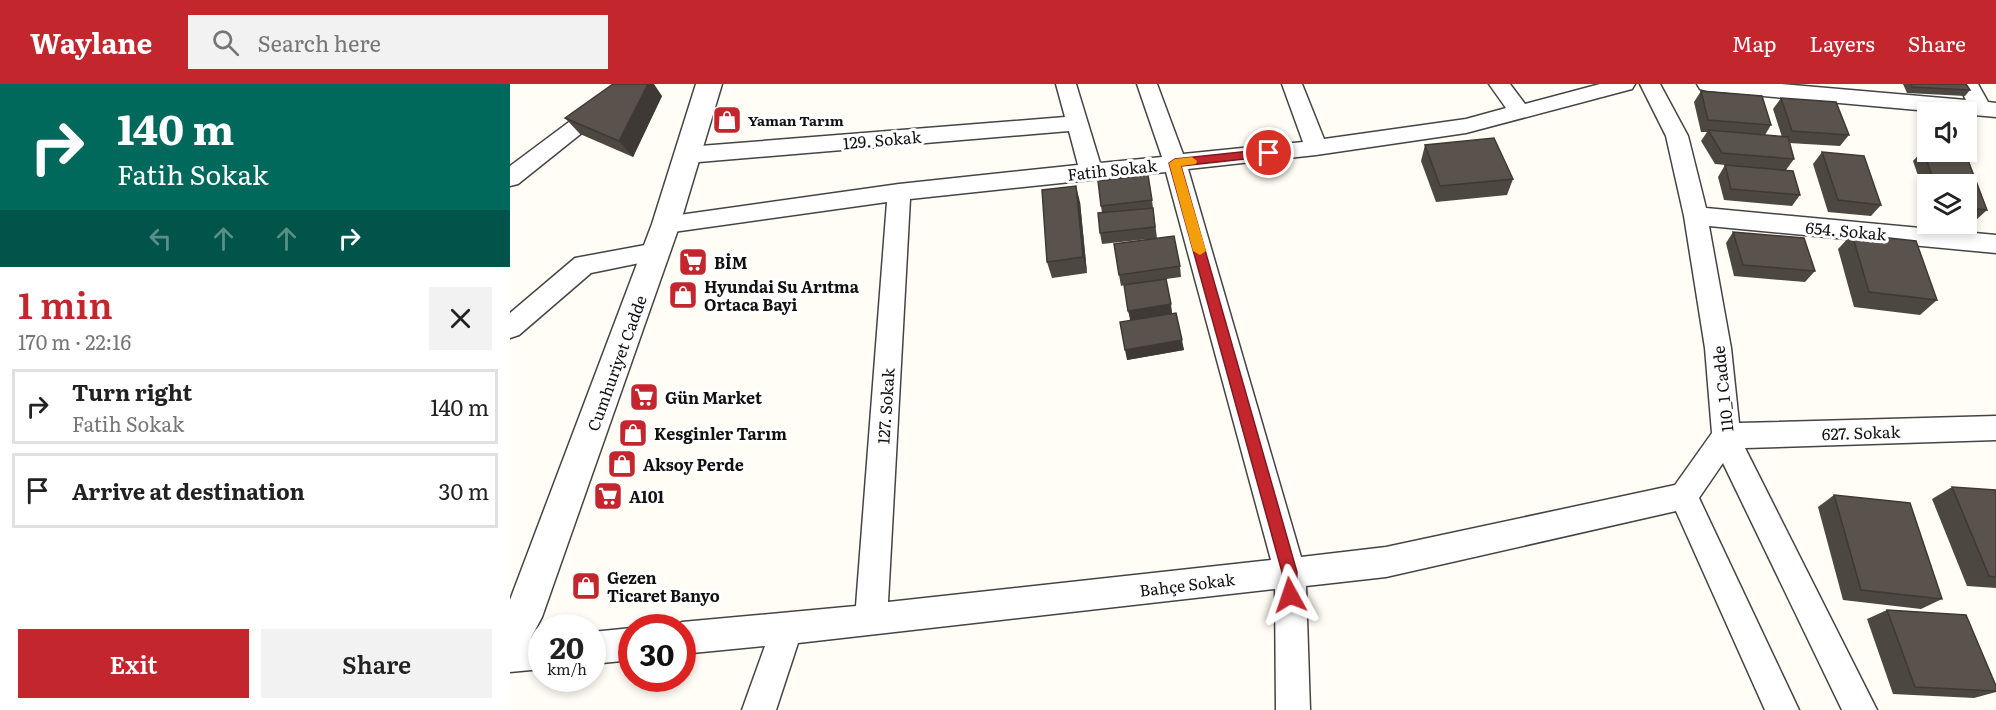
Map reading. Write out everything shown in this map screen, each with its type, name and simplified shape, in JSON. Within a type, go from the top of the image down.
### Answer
[{"type":"street","points":[[510,178],[519,162],[633,84]]},
{"type":"street","name":"Cumhuriyet Cadde","points":[[511,639],[523,617],[661,238],[709,84]]},
{"type":"street","points":[[1066,84],[1091,171]]},
{"type":"street","points":[[1147,84],[1175,163],[1290,572],[1293,710]]},
{"type":"street","points":[[1292,84],[1316,148]]},
{"type":"street","points":[[1499,84],[1520,112]]},
{"type":"street","name":"Fatih Sokak","points":[[510,328],[584,265],[661,238],[899,192],[1316,148],[1466,126],[1625,84]]},
{"type":"street","name":"110_1 Cadde","points":[[1650,84],[1677,136],[1696,216],[1718,348],[1726,436],[1743,477],[1860,710]]},
{"type":"street","points":[[1707,84],[1989,110]]},
{"type":"street","points":[[1968,84],[1989,110]]},
{"type":"street","name":"129. Sokak","points":[[687,155],[1077,123]]},
{"type":"street","name":"127. Sokak","points":[[871,621],[899,192]]},
{"type":"street","name":"654. Sokak","points":[[1696,216],[1996,244]]},
{"type":"street","name":"627. Sokak","points":[[1726,436],[1996,428]]},
{"type":"street","points":[[1726,436],[1684,496],[1782,710]]},
{"type":"street","name":"Bahçe Sokak","points":[[696,637],[871,621],[1386,562],[1684,496]]},
{"type":"street","points":[[759,710],[787,628]]},
{"type":"street","points":[[511,639],[528,647]]},
{"type":"building","points":[[613,84],[648,84],[619,141],[565,118]]},
{"type":"building","points":[[1911,84],[1966,84],[1970,90],[1912,87]]},
{"type":"building","points":[[1701,91],[1762,96],[1771,125],[1708,120]]},
{"type":"building","points":[[1781,98],[1836,102],[1849,135],[1792,131]]},
{"type":"building","points":[[1708,130],[1788,137],[1794,159],[1722,153]]},
{"type":"building","points":[[1494,138],[1513,179],[1440,186],[1425,145]]},
{"type":"building","points":[[1822,152],[1864,156],[1881,205],[1838,200]]},
{"type":"building","points":[[1927,162],[1969,162],[1973,174],[1931,174]]},
{"type":"building","points":[[1725,165],[1793,171],[1800,195],[1731,189]]},
{"type":"building","points":[[1148,175],[1152,200],[1101,206],[1098,181]]},
{"type":"building","points":[[1977,184],[1987,210],[1977,209]]},
{"type":"building","points":[[1076,186],[1083,257],[1047,262],[1042,190]]},
{"type":"building","points":[[1153,208],[1155,227],[1100,233],[1098,213]]},
{"type":"building","points":[[1733,232],[1804,238],[1815,271],[1743,265]]},
{"type":"building","points":[[1852,234],[1916,241],[1937,300],[1869,292]]},
{"type":"building","points":[[1174,236],[1180,266],[1119,275],[1114,244]]},
{"type":"building","points":[[1166,279],[1171,304],[1128,311],[1124,285]]},
{"type":"building","points":[[1176,313],[1182,340],[1125,350],[1120,322]]},
{"type":"building","points":[[1952,487],[1996,490],[1996,577],[1989,576]]},
{"type":"building","points":[[1834,495],[1910,503],[1942,599],[1861,590]]},
{"type":"building","points":[[1887,610],[1966,615],[1996,686],[1996,691],[1915,687]]},
{"type":"slow traffic","points":[[1192,161],[1175,163],[1200,251]]},
{"type":"place","name":"Yaman Tarım","points":[[727,120]]},
{"type":"place","name":"BİM","points":[[693,262]]},
{"type":"place","name":"Hyundai Su Arıtma Ortaca Bayi","points":[[683,295]]},
{"type":"place","name":"Gün Market","points":[[644,397]]},
{"type":"place","name":"Kesginler Tarım","points":[[633,433]]},
{"type":"place","name":"Aksoy Perde","points":[[622,464]]},
{"type":"place","name":"A101","points":[[608,496]]},
{"type":"place","name":"Gezen Ticaret Banyo","points":[[586,586]]},
{"type":"route","points":[[1269,153],[1175,163],[1290,572],[1290,595]]}]
